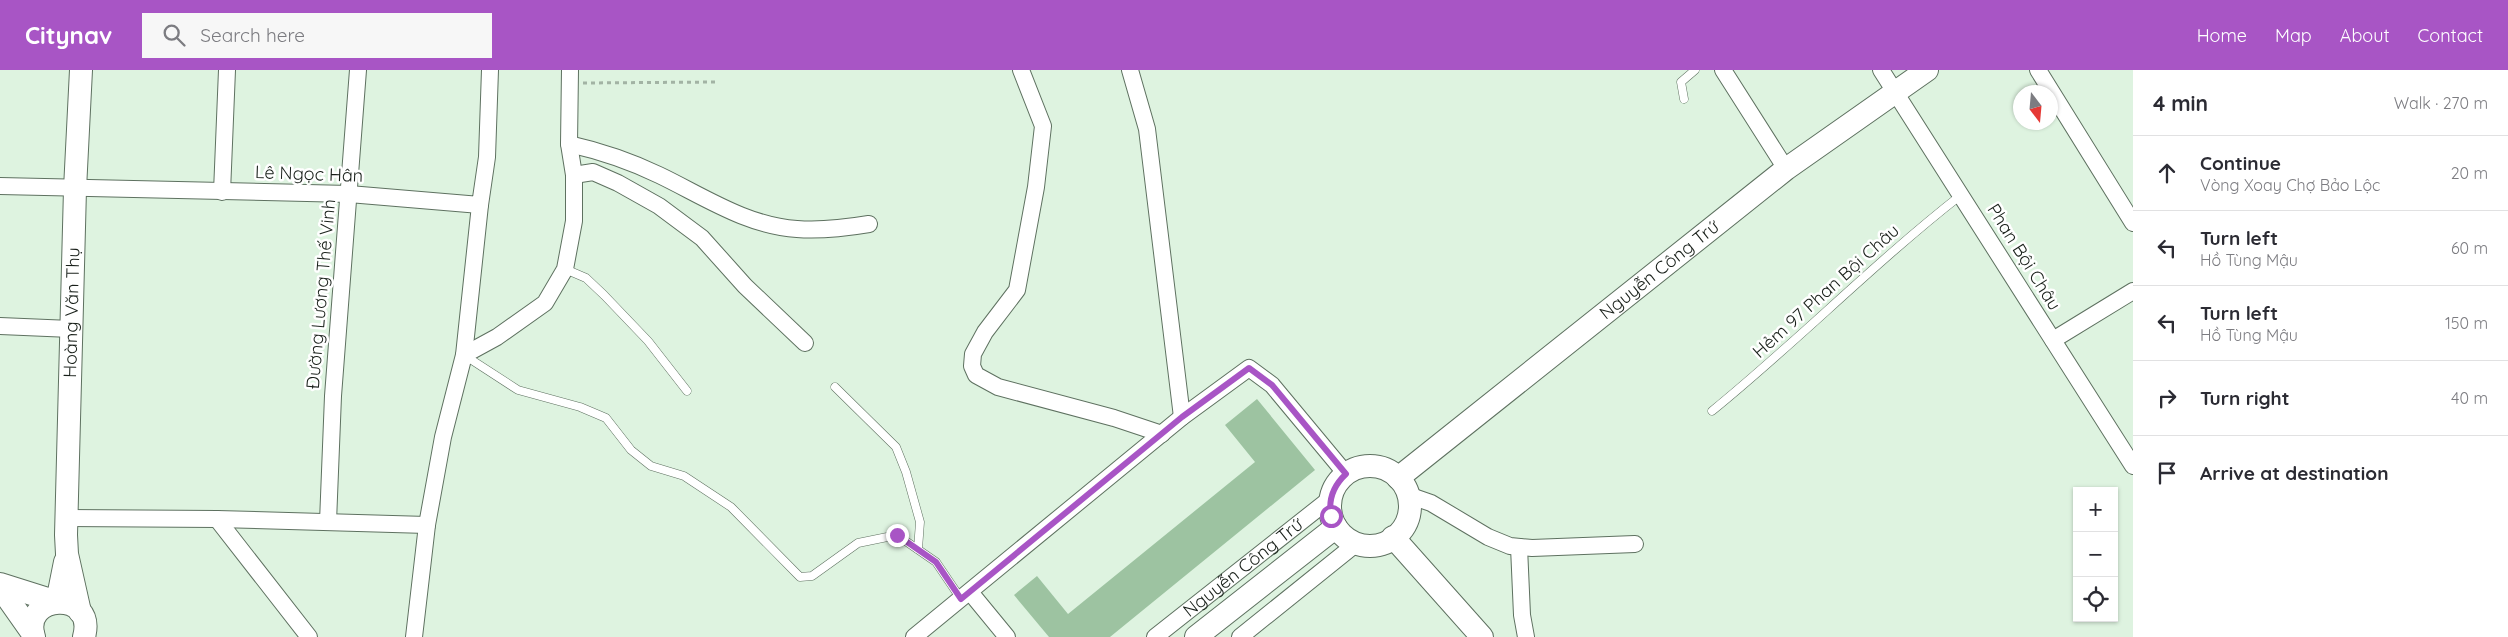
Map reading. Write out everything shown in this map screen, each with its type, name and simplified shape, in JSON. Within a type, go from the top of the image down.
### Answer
[{"type":"street","name":"Hoàng Văn Thụ","points":[[67,554],[66,518],[71,329],[80,70]]},
{"type":"street","points":[[222,192],[227,70]]},
{"type":"street","name":"Đường Lương Thế Vinh","points":[[328,522],[333,396],[358,70]]},
{"type":"street","points":[[414,637],[427,525],[443,437],[464,355],[487,157],[490,70]]},
{"type":"street","points":[[1021,70],[1043,126],[1036,187],[1017,290],[985,332],[973,354],[972,366],[976,374],[998,387],[1114,418],[1162,434]]},
{"type":"street","points":[[1130,70],[1138,93],[1149,146],[1182,417]]},
{"type":"street","points":[[1723,70],[1786,169]]},
{"type":"street","name":"Phan Bội Châu","points":[[1881,70],[2133,466]]},
{"type":"street","name":"Nguyễn Công Trứ","points":[[1403,487],[1786,169],[1927,70]]},
{"type":"street","points":[[2038,70],[2133,223]]},
{"type":"street","points":[[464,355],[512,328],[545,303],[565,268],[574,221],[574,175],[569,144],[570,77]]},
{"type":"street","points":[[569,144],[605,153],[659,175],[713,203],[756,220],[796,229],[833,229],[869,224]]},
{"type":"street","points":[[574,175],[593,172],[618,183],[658,206],[702,238],[745,286],[805,343]]},
{"type":"street","name":"Lê Ngọc Hân","points":[[0,186],[349,194],[480,206]]},
{"type":"street","points":[[2053,340],[2133,291]]},
{"type":"street","points":[[0,326],[71,329]]},
{"type":"street","points":[[914,637],[1182,417],[1249,368],[1272,385],[1346,474]]},
{"type":"street","points":[[1403,487],[1408,514],[1405,523],[1393,538],[1376,545],[1357,543],[1348,539],[1336,527],[1331,516],[1330,498],[1339,481],[1346,474],[1364,467],[1373,466],[1391,472],[1403,487],[1488,537],[1510,546],[1635,544]]},
{"type":"street","name":"Nguyễn Công Trứ","points":[[1155,637],[1330,498]]},
{"type":"street","points":[[66,518],[218,519],[427,525]]},
{"type":"street","points":[[218,519],[309,637]]},
{"type":"street","name":"Nguyễn Công Trứ","points":[[1196,637],[1336,527]]},
{"type":"street","points":[[1393,538],[1482,637]]},
{"type":"street","points":[[1240,637],[1357,543]]},
{"type":"street","points":[[1519,547],[1522,615],[1526,637]]},
{"type":"street","points":[[57,602],[67,554]]},
{"type":"street","points":[[67,554],[85,628]]},
{"type":"street","points":[[0,585],[73,606],[85,628]]},
{"type":"street","points":[[0,585],[34,635]]},
{"type":"street","points":[[966,595],[1007,637]]},
{"type":"street","points":[[34,635],[35,617],[48,604],[57,602]]},
{"type":"lane","points":[[1684,99],[1681,82],[1694,70]]},
{"type":"lane","name":"Hẻm 97 Phan Bội Châu","points":[[1712,410],[1754,376],[1914,232],[1961,196]]},
{"type":"lane","points":[[565,268],[586,278],[604,295],[648,341],[687,391]]},
{"type":"lane","points":[[464,355],[518,390],[580,407],[606,418],[631,450],[651,466],[684,476],[731,507],[800,577],[812,576],[858,543],[897,535],[936,562],[966,595]]},
{"type":"lane","points":[[836,387],[896,447],[906,472],[920,522],[918,549]]},
{"type":"path","points":[[570,77],[716,82]]},
{"type":"building","points":[[1257,399],[1315,470],[1110,637],[1049,637],[1014,595],[1037,576],[1068,614],[1255,462],[1225,425]]},
{"type":"route","points":[[897,535],[936,562],[961,599],[1182,417],[1249,368],[1272,385],[1324,445],[1346,474],[1339,481],[1330,498],[1331,516]]}]
